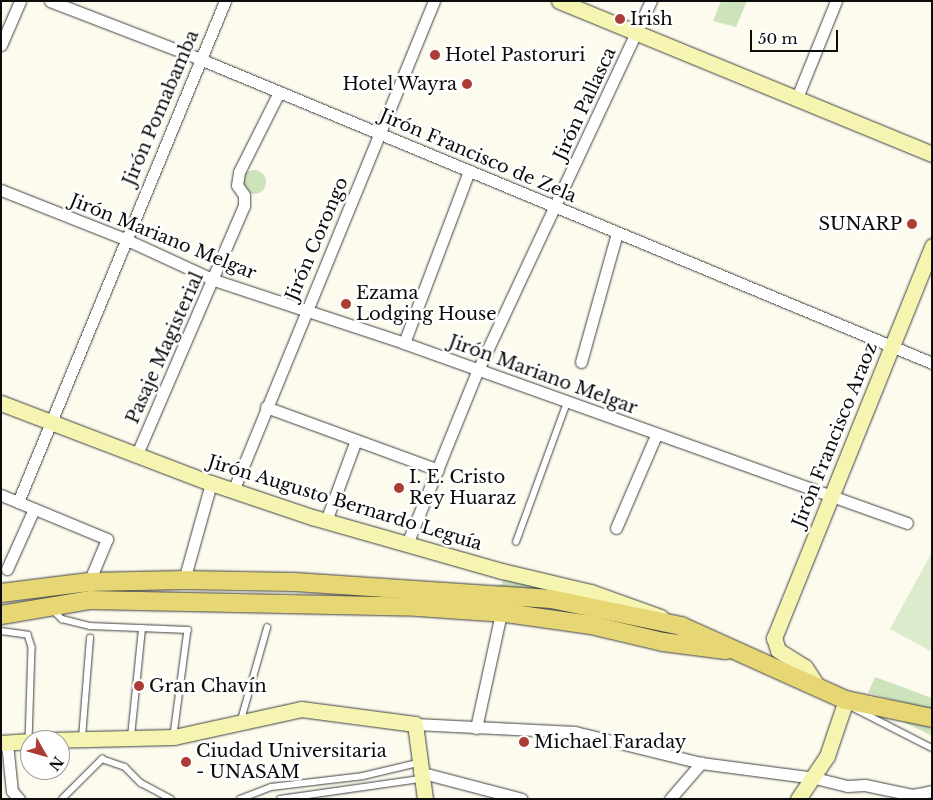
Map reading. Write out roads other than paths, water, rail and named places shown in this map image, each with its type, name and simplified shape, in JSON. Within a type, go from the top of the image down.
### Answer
[{"type":"main road","points":[[560,1],[636,35],[932,154]]},
{"type":"main road","name":"Jirón Francisco Araoz","points":[[813,685],[805,667],[778,650],[774,638],[830,494],[932,246]]},
{"type":"main road","name":"Jirón Augusto Bernardo Leguía","points":[[1,402],[48,422],[233,491],[326,521],[407,544],[591,592],[681,626]]},
{"type":"main road","points":[[1,593],[89,582],[184,580],[295,582],[500,604],[702,648],[733,650]]},
{"type":"main road","points":[[1,615],[88,600],[500,604],[551,599],[681,626],[733,650],[760,659],[846,700],[932,718]]},
{"type":"main road","points":[[798,799],[815,778],[839,729],[846,700]]},
{"type":"main road","points":[[70,739],[174,738],[241,720],[301,709],[415,724],[419,771],[425,799]]},
{"type":"main road","points":[[4,743],[20,742]]},
{"type":"street","points":[[1,45],[20,1]]},
{"type":"street","name":"Jirón Francisco de Zela","points":[[50,1],[200,59],[932,363]]},
{"type":"street","name":"Jirón Pomabamba","points":[[18,502],[48,422],[225,1]]},
{"type":"street","name":"Jirón Corongo","points":[[233,491],[305,311],[381,134],[434,1]]},
{"type":"street","name":"Jirón Pallasca","points":[[407,544],[477,372],[556,208],[650,1]]},
{"type":"street","points":[[796,100],[836,1]]},
{"type":"street","name":"Pasaje Magisterial","points":[[137,454],[214,280],[244,206],[244,195],[238,185],[239,172],[279,92]]},
{"type":"street","points":[[404,343],[469,171]]},
{"type":"street","name":"Jirón Mariano Melgar","points":[[1,190],[125,239],[214,280],[404,343],[477,372],[830,494],[907,523]]},
{"type":"street","points":[[581,362],[617,233]]},
{"type":"street","points":[[266,407],[438,470]]},
{"type":"street","points":[[616,528],[656,435]]},
{"type":"street","points":[[326,521],[356,440]]},
{"type":"street","points":[[184,580],[211,483]]},
{"type":"street","points":[[1,495],[107,539],[89,582]]},
{"type":"street","points":[[7,569],[34,508]]},
{"type":"street","points":[[476,728],[500,604]]},
{"type":"street","points":[[415,724],[575,732],[701,763],[815,778],[912,795],[932,791]]},
{"type":"street","points":[[4,743],[12,791],[19,799]]},
{"type":"street","points":[[670,799],[701,763]]},
{"type":"street","points":[[419,771],[522,799]]},
{"type":"lane","points":[[516,542],[567,403]]},
{"type":"lane","points":[[49,607],[62,619],[90,626],[188,630],[174,738]]},
{"type":"lane","points":[[241,720],[268,628]]},
{"type":"lane","points":[[130,740],[142,629]]},
{"type":"lane","points":[[1,631],[28,635],[32,647],[29,730]]},
{"type":"lane","points":[[82,739],[90,638]]},
{"type":"lane","points":[[846,700],[852,709],[932,748]]},
{"type":"lane","points":[[62,799],[102,759],[125,767],[141,783],[171,799]]},
{"type":"lane","points":[[240,799],[271,787],[419,771]]},
{"type":"lane","points":[[280,799],[419,771]]},
{"type":"place","name":"Irish","points":[[620,19]]},
{"type":"place","name":"Hotel Pastoruri","points":[[435,55]]},
{"type":"place","name":"Hotel Wayra","points":[[467,84]]},
{"type":"place","name":"SUNARP","points":[[912,224]]},
{"type":"place","name":"Ezama Lodging House","points":[[346,304]]},
{"type":"place","name":"I. E. Cristo Rey Huaraz","points":[[399,488]]},
{"type":"place","name":"Gran Chavín","points":[[139,686]]},
{"type":"place","name":"Michael Faraday","points":[[524,742]]},
{"type":"place","name":"Ciudad Universitaria - UNASAM","points":[[186,762]]}]
